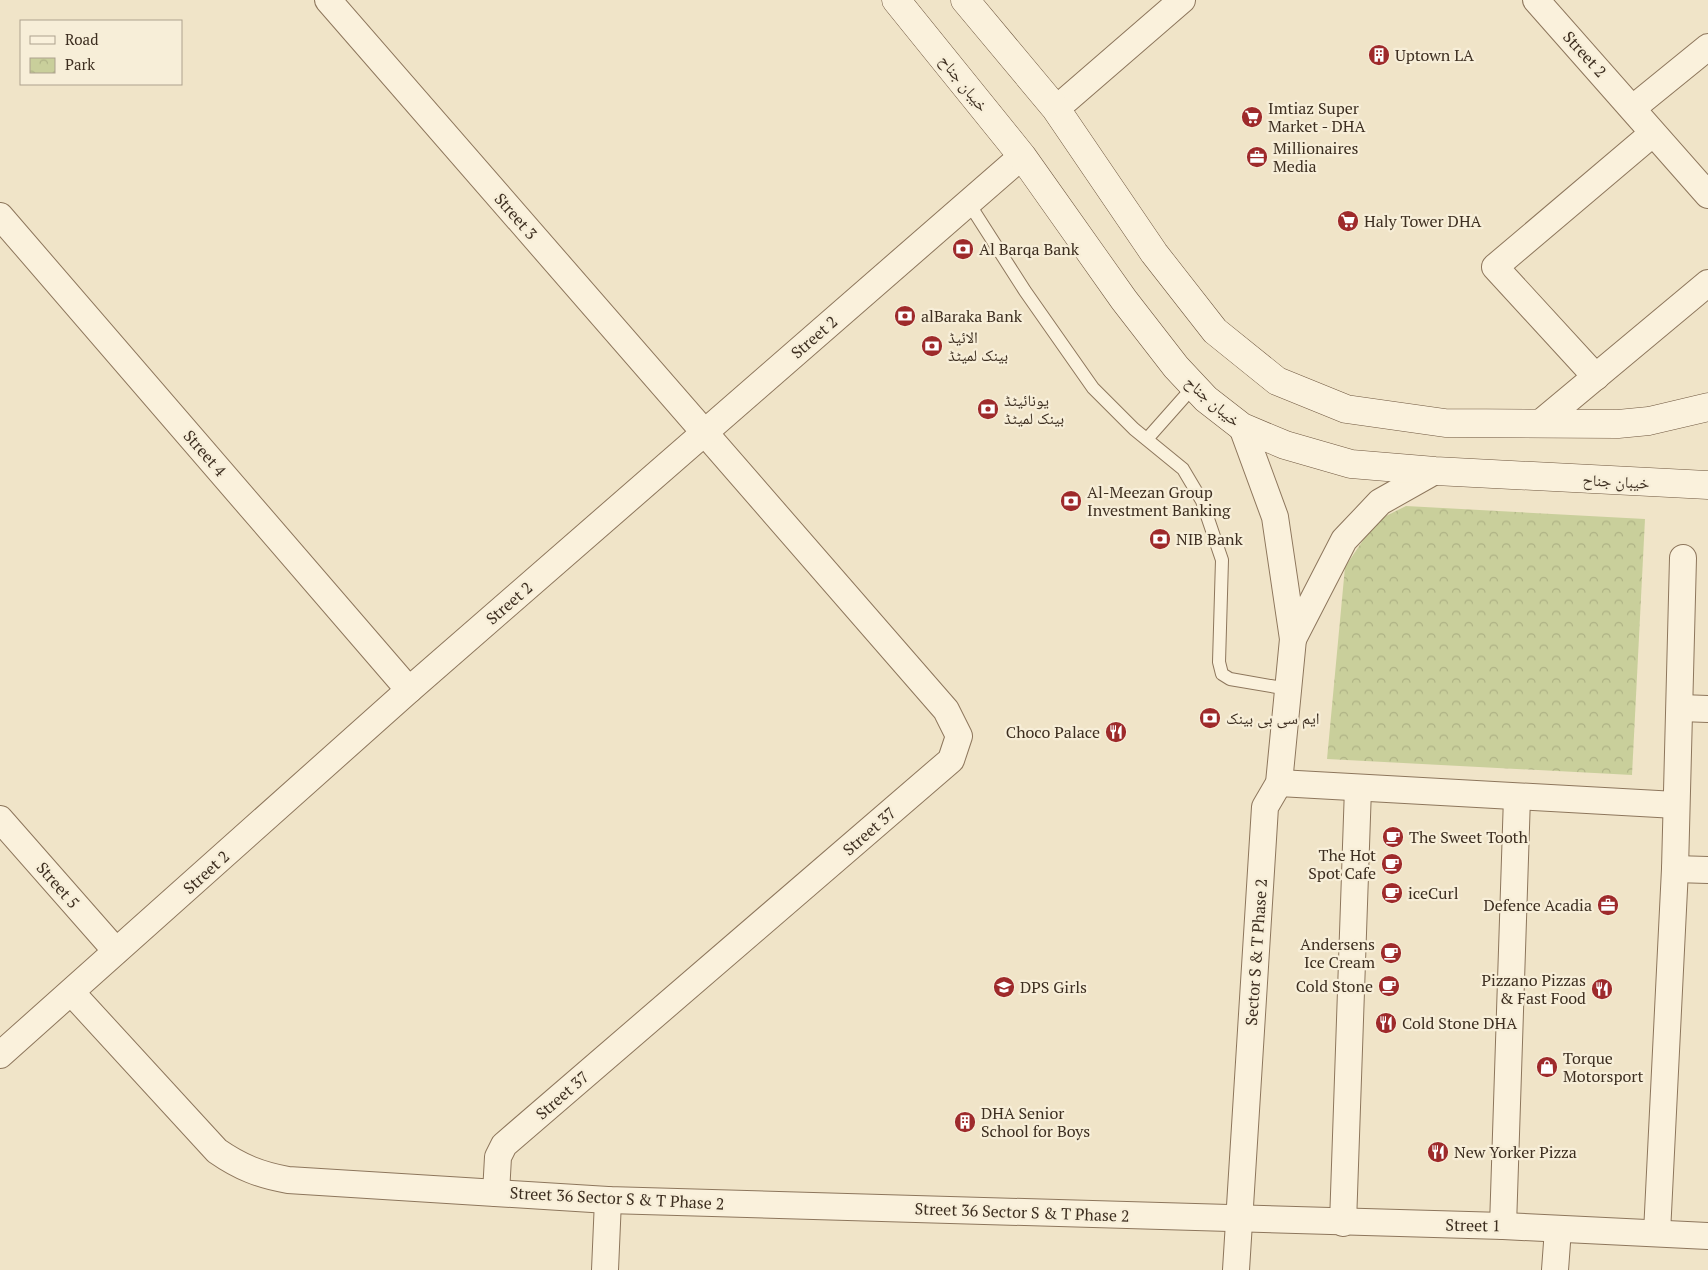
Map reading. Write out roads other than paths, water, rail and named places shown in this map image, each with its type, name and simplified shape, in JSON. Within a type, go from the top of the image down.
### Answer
[{"type":"main road","name":"خیبان جناح","points":[[896,0],[1022,156],[1124,300],[1176,367],[1194,386],[1242,427],[1285,444],[1351,464],[1435,472],[1708,485]]},
{"type":"main road","points":[[965,0],[1056,109],[1154,253],[1215,331],[1277,381],[1346,409],[1445,423],[1618,424],[1650,421],[1703,410]]},
{"type":"street","name":"Street 3","points":[[328,0],[705,432]]},
{"type":"street","points":[[1056,109],[1182,0]]},
{"type":"street","name":"Street 2","points":[[1536,0],[1634,108],[1652,134],[1708,195]]},
{"type":"street","points":[[1634,108],[1708,47]]},
{"type":"street","points":[[1596,377],[1495,267],[1652,134]]},
{"type":"street","name":"Street 2","points":[[0,1055],[72,993],[116,951],[410,690],[1022,156]]},
{"type":"street","name":"Street 4","points":[[0,216],[410,690]]},
{"type":"street","points":[[1539,424],[1708,283]]},
{"type":"street","name":"Sector S & T Phase 2","points":[[1236,1270],[1265,807],[1279,783],[1293,639],[1275,517],[1242,427]]},
{"type":"street","name":"Street 37","points":[[496,1192],[498,1157],[504,1145],[951,760],[959,736],[946,710],[705,432]]},
{"type":"street","name":"Sector S & T Phase 2","points":[[1293,639],[1344,540],[1380,502],[1435,472]]},
{"type":"street","points":[[1657,1232],[1675,869],[1681,708],[1683,558]]},
{"type":"street","points":[[1681,708],[1708,709]]},
{"type":"street","points":[[1279,783],[1676,804]]},
{"type":"street","points":[[1343,1223],[1358,788]]},
{"type":"street","points":[[1503,1226],[1516,797]]},
{"type":"street","name":"Street 5","points":[[0,819],[116,951]]},
{"type":"street","points":[[1675,869],[1708,870]]},
{"type":"street","name":"Street 36 Sector S & T Phase 2","points":[[72,993],[216,1150],[236,1164],[259,1175],[288,1180],[608,1200],[1239,1219]]},
{"type":"street","points":[[606,1270],[608,1200]]},
{"type":"street","name":"Street 1","points":[[1239,1219],[1503,1226],[1657,1232],[1708,1236]]},
{"type":"street","points":[[1555,1270],[1558,1229]]},
{"type":"lane","points":[[968,202],[1025,291],[1093,388],[1147,439],[1183,469],[1202,500],[1222,560],[1219,662],[1222,674],[1230,679],[1288,689]]},
{"type":"lane","points":[[1147,439],[1194,386]]},
{"type":"place","name":"Uptown LA","points":[[1379,55]]},
{"type":"place","name":"Imtiaz Super Market - DHA","points":[[1252,117]]},
{"type":"place","name":"Millionaires Media","points":[[1257,157]]},
{"type":"place","name":"Haly Tower DHA","points":[[1348,221]]},
{"type":"place","name":"Al Barqa Bank","points":[[963,249]]},
{"type":"place","name":"alBaraka Bank","points":[[905,316]]},
{"type":"place","name":"الائیڈ بینک لمیٹڈ","points":[[932,346]]},
{"type":"place","name":"یونائیٹڈ بینک لمیٹڈ","points":[[988,409]]},
{"type":"place","name":"Al-Meezan Group Investment Banking","points":[[1071,501]]},
{"type":"place","name":"NIB Bank","points":[[1160,539]]},
{"type":"place","name":"ایم سی بی بینک","points":[[1210,718]]},
{"type":"place","name":"Choco Palace","points":[[1116,732]]},
{"type":"place","name":"The Sweet Tooth","points":[[1393,837]]},
{"type":"place","name":"The Hot Spot Cafe","points":[[1392,864]]},
{"type":"place","name":"iceCurl","points":[[1392,893]]},
{"type":"place","name":"Defence Acadia","points":[[1608,905]]},
{"type":"place","name":"Andersens Ice Cream","points":[[1391,953]]},
{"type":"place","name":"Cold Stone","points":[[1389,986]]},
{"type":"place","name":"DPS Girls","points":[[1004,987]]},
{"type":"place","name":"Pizzano Pizzas & Fast Food","points":[[1602,989]]},
{"type":"place","name":"Cold Stone DHA","points":[[1386,1023]]},
{"type":"place","name":"Torque Motorsport","points":[[1547,1067]]},
{"type":"place","name":"DHA Senior School for Boys","points":[[965,1122]]},
{"type":"place","name":"New Yorker Pizza","points":[[1438,1152]]}]
